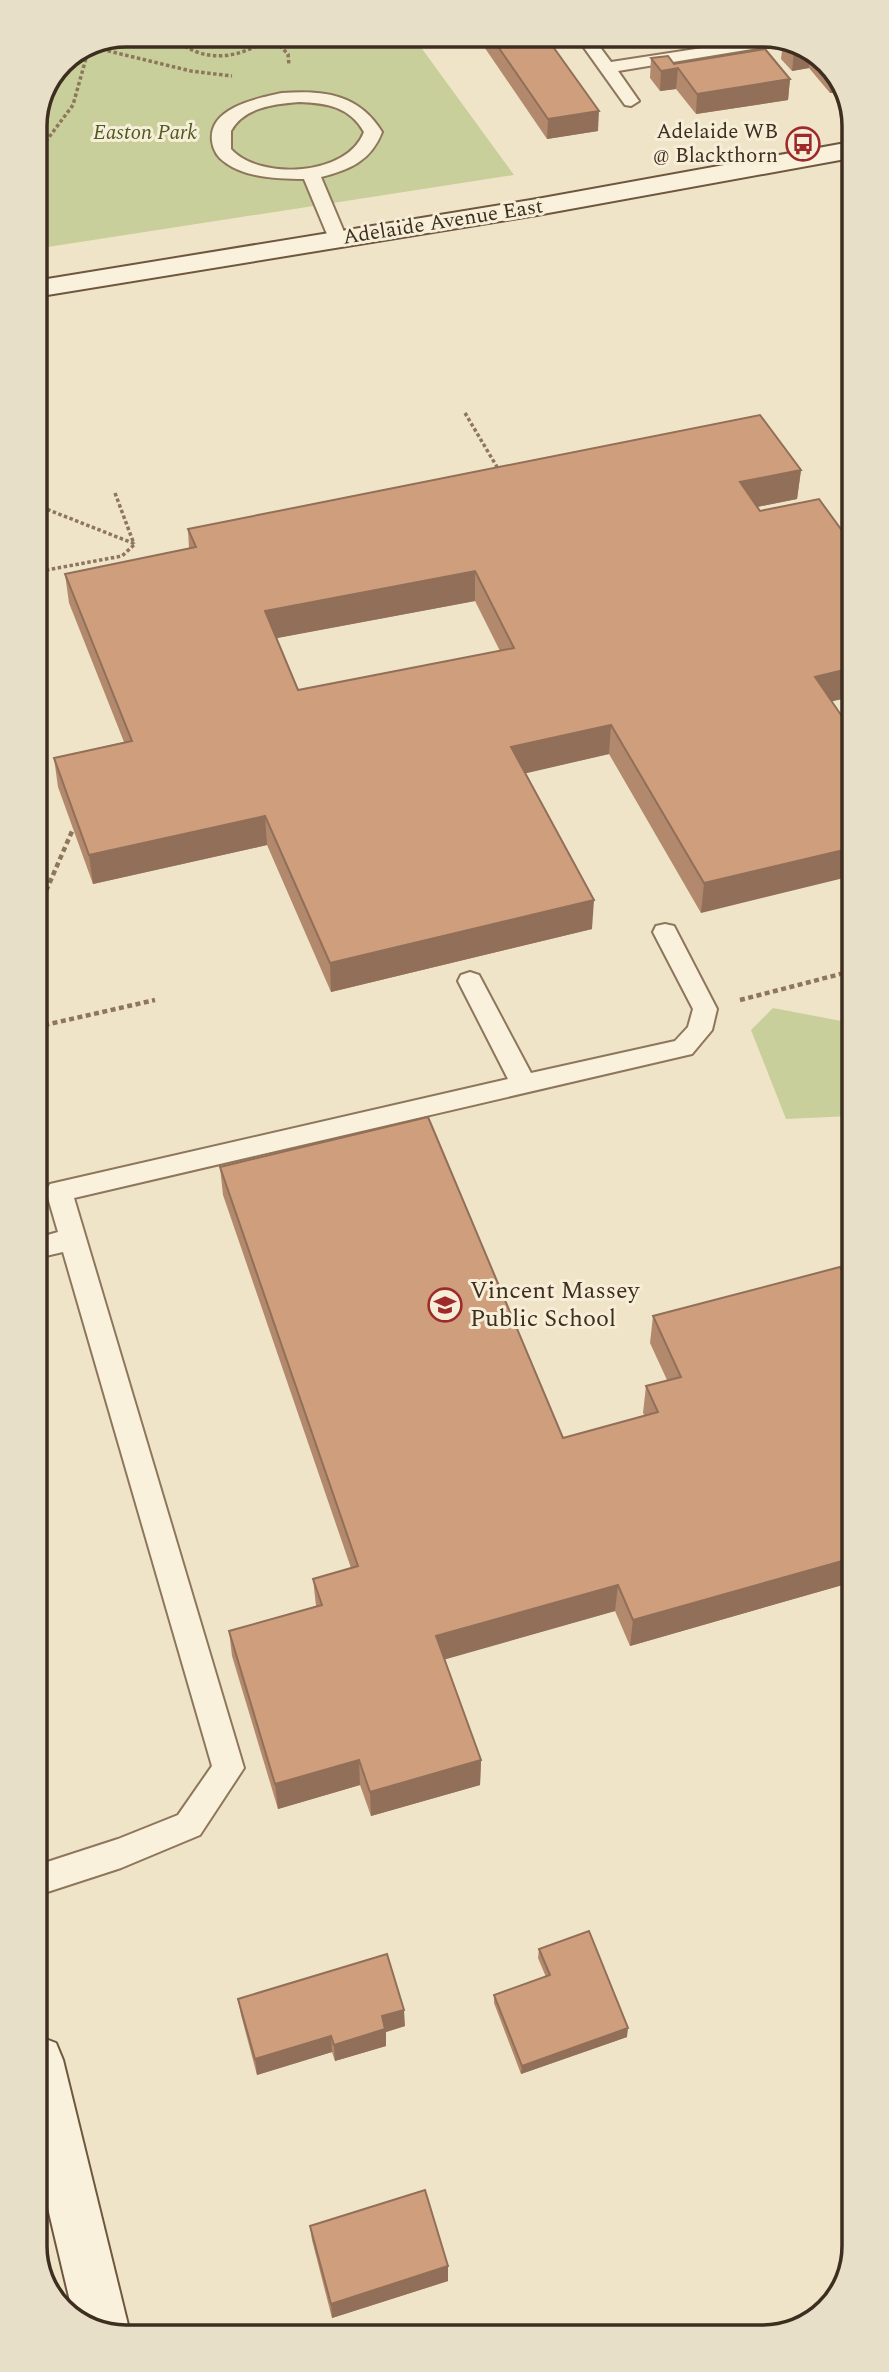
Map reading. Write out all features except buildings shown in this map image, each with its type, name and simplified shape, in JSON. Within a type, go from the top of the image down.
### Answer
[{"type":"main road","name":"Adelaide Avenue East","points":[[47,287],[842,152]]},
{"type":"main road","points":[[47,2097],[101,2320]]},
{"type":"lane","points":[[592,47],[631,100]]},
{"type":"lane","points":[[608,68],[743,47]]},
{"type":"lane","points":[[290,98],[316,99],[345,105],[362,115],[373,132],[370,145],[355,159],[311,174],[280,174],[239,163],[224,152],[220,144],[220,130],[236,113],[255,104],[290,98]]},
{"type":"lane","points":[[311,174],[338,239]]},
{"type":"lane","points":[[47,1877],[121,1853],[189,1825],[228,1768],[59,1191],[683,1048],[700,1030],[705,1009],[665,932]]},
{"type":"lane","points":[[471,981],[524,1084]]},
{"type":"lane","points":[[47,1245],[72,1239]]},
{"type":"path","points":[[186,47],[191,51],[224,57],[259,47]]},
{"type":"path","points":[[281,47],[288,54],[290,74]]},
{"type":"path","points":[[105,50],[191,71],[241,76]]},
{"type":"path","points":[[47,140],[73,106],[86,59]]},
{"type":"path","points":[[465,413],[505,482]]},
{"type":"path","points":[[115,494],[135,544]]},
{"type":"path","points":[[47,509],[135,544]]},
{"type":"path","points":[[47,570],[122,556],[135,544]]},
{"type":"path","points":[[47,889],[73,829]]},
{"type":"path","points":[[705,1009],[842,974]]},
{"type":"path","points":[[47,1025],[155,1000]]},
{"type":"green space","name":"Easton Park","points":[[421,47],[514,175],[47,247],[47,122],[50,106],[55,92],[74,67],[101,51],[111,49]]},
{"type":"green space","points":[[773,1008],[842,1021],[842,1116],[786,1119],[751,1030]]},
{"type":"place","name":"Adelaide WB @ Blackthorn","points":[[803,144]]},
{"type":"place","name":"Vincent Massey Public School","points":[[445,1305]]}]
